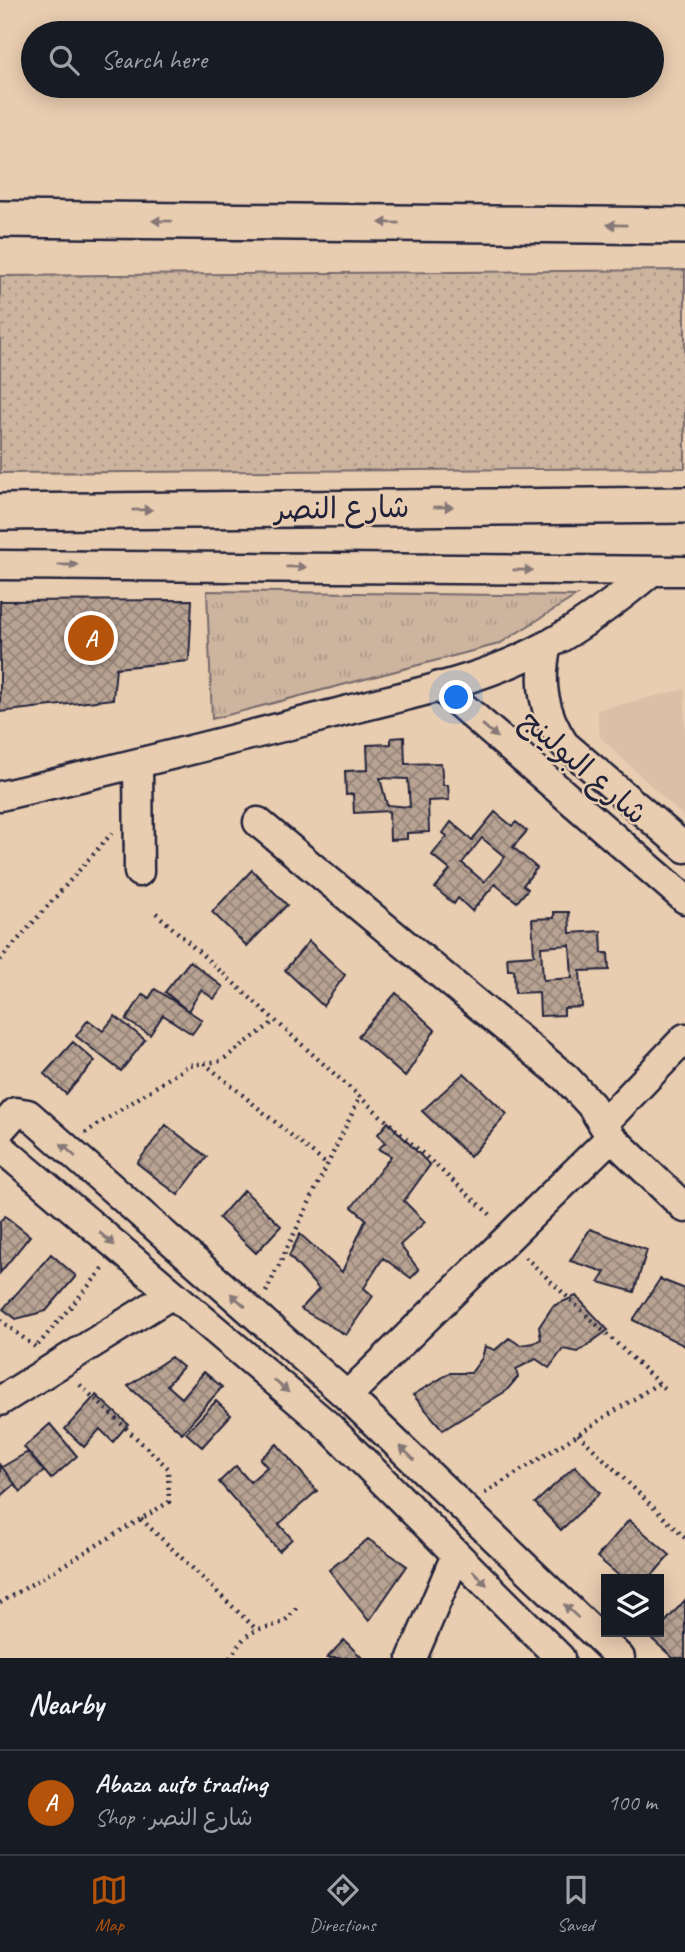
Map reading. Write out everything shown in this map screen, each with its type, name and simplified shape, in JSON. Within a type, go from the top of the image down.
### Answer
[{"type":"main road","points":[[0,219],[685,226]]},
{"type":"main road","name":"شارع النصر","points":[[0,512],[685,505]]},
{"type":"street","points":[[0,565],[685,571]]},
{"type":"street","points":[[0,796],[138,765],[491,670],[547,645],[621,596],[652,571]]},
{"type":"street","name":"شارع البولينج","points":[[547,645],[542,664],[544,703],[564,744],[685,848]]},
{"type":"street","name":"شارع البولينج","points":[[439,686],[685,899]]},
{"type":"street","points":[[138,765],[139,872]]},
{"type":"street","points":[[258,822],[566,1078],[591,1105],[607,1130],[685,1208]]},
{"type":"street","points":[[347,1396],[509,1237],[607,1130],[685,1038]]},
{"type":"street","points":[[0,1130],[16,1112],[28,1114],[347,1396],[620,1658]]},
{"type":"street","points":[[0,1147],[327,1425],[560,1658]]},
{"type":"street","points":[[0,1401],[172,1294]]},
{"type":"street","points":[[412,1658],[456,1555]]},
{"type":"path","points":[[0,960],[138,803]]},
{"type":"path","points":[[156,914],[360,1097],[666,1390]]},
{"type":"path","points":[[64,1147],[180,1070],[190,1065],[221,1061],[275,1021]]},
{"type":"path","points":[[204,1063],[327,1165]]},
{"type":"path","points":[[255,1315],[360,1097]]},
{"type":"path","points":[[36,1347],[120,1250]]},
{"type":"path","points":[[0,1320],[58,1364],[168,1468],[169,1502],[0,1603]]},
{"type":"path","points":[[463,1506],[659,1383]]},
{"type":"path","points":[[578,1434],[685,1538]]},
{"type":"path","points":[[141,1519],[257,1630]]},
{"type":"path","points":[[230,1658],[244,1638],[257,1630],[271,1628],[288,1619],[297,1606]]},
{"type":"shaded area","points":[[685,689],[685,818],[600,737],[597,710]]},
{"type":"green space","points":[[685,270],[685,468],[0,473],[0,276]]},
{"type":"green space","points":[[207,591],[576,596],[499,644],[212,719]]},
{"type":"building","points":[[192,600],[189,661],[116,668],[113,699],[0,712],[0,601]]},
{"type":"building","points":[[404,737],[405,764],[441,763],[443,785],[448,785],[449,800],[428,801],[429,832],[407,833],[407,839],[390,840],[389,811],[354,813],[353,794],[346,795],[345,771],[368,770],[367,745],[391,744],[391,738]],"holes":[[[380,778],[408,779],[410,807],[387,805]]]},
{"type":"building","points":[[495,812],[512,826],[516,822],[527,831],[513,847],[537,868],[523,885],[528,889],[517,902],[495,884],[472,911],[458,898],[454,904],[435,888],[450,870],[432,855],[447,836],[443,833],[451,822],[472,840]],"holes":[[[482,838],[505,857],[484,882],[462,863]]]},
{"type":"building","points":[[252,870],[287,905],[247,946],[212,912]]},
{"type":"building","points":[[554,912],[569,912],[570,933],[601,931],[602,953],[608,953],[609,970],[580,971],[582,1007],[564,1008],[564,1015],[540,1016],[539,992],[515,993],[514,970],[508,970],[507,957],[534,955],[532,919],[554,918]],"holes":[[[570,945],[572,978],[543,980],[541,947]]]},
{"type":"building","points":[[309,941],[345,975],[323,1006],[285,970]]},
{"type":"building","points":[[190,961],[223,987],[214,999],[201,990],[188,1011],[165,992]]},
{"type":"building","points":[[155,989],[202,1020],[192,1034],[163,1015],[150,1035],[126,1020],[143,994],[149,998]]},
{"type":"building","points":[[396,993],[435,1030],[405,1077],[358,1036]]},
{"type":"building","points":[[115,1016],[145,1040],[121,1071],[76,1036],[88,1020],[103,1031]]},
{"type":"building","points":[[73,1042],[95,1061],[66,1094],[44,1074]]},
{"type":"building","points":[[464,1073],[507,1114],[470,1157],[422,1111]]},
{"type":"building","points":[[388,1122],[430,1165],[404,1201],[425,1222],[400,1245],[419,1270],[411,1278],[383,1258],[364,1288],[373,1296],[346,1335],[301,1309],[319,1289],[289,1256],[300,1234],[342,1272],[366,1219],[352,1207],[391,1156],[378,1149],[385,1143],[378,1134]]},
{"type":"building","points":[[166,1125],[207,1157],[178,1195],[137,1163]]},
{"type":"building","points":[[244,1190],[281,1226],[256,1253],[219,1218]]},
{"type":"building","points":[[5,1216],[30,1236],[0,1273],[0,1221]]},
{"type":"building","points":[[590,1229],[647,1250],[634,1292],[599,1282],[605,1272],[570,1261]]},
{"type":"building","points":[[51,1254],[76,1276],[46,1311],[16,1319],[3,1309]]},
{"type":"building","points":[[660,1279],[685,1289],[685,1346],[633,1320]]},
{"type":"building","points":[[576,1296],[608,1330],[578,1352],[563,1349],[549,1368],[536,1359],[516,1369],[518,1377],[506,1391],[443,1430],[413,1395],[450,1373],[471,1373],[482,1358],[485,1346],[495,1350],[509,1338],[520,1345],[541,1339],[539,1327],[553,1306]]},
{"type":"building","points":[[171,1357],[183,1367],[167,1385],[182,1398],[204,1372],[222,1387],[182,1433],[128,1386]]},
{"type":"building","points":[[96,1395],[128,1424],[113,1442],[100,1429],[84,1447],[65,1429]]},
{"type":"building","points":[[216,1401],[231,1415],[202,1447],[186,1433]]},
{"type":"building","points":[[50,1424],[77,1456],[51,1479],[24,1447]]},
{"type":"building","points":[[277,1444],[317,1491],[279,1524],[292,1539],[279,1551],[219,1482],[236,1466],[250,1482],[267,1467],[260,1459]]},
{"type":"building","points":[[28,1452],[44,1471],[21,1492],[2,1467]]},
{"type":"building","points":[[0,1465],[15,1484],[0,1497]]},
{"type":"building","points":[[575,1466],[600,1493],[561,1530],[535,1503]]},
{"type":"building","points":[[629,1520],[670,1555],[653,1574],[617,1574],[597,1557]]},
{"type":"building","points":[[368,1539],[407,1566],[369,1621],[329,1570]]},
{"type":"building","points":[[685,1600],[685,1658],[673,1658],[651,1638],[664,1637],[664,1623]]},
{"type":"building","points":[[344,1640],[362,1658],[327,1658]]},
{"type":"place","name":"Abaza auto trading","points":[[91,638]]}]
